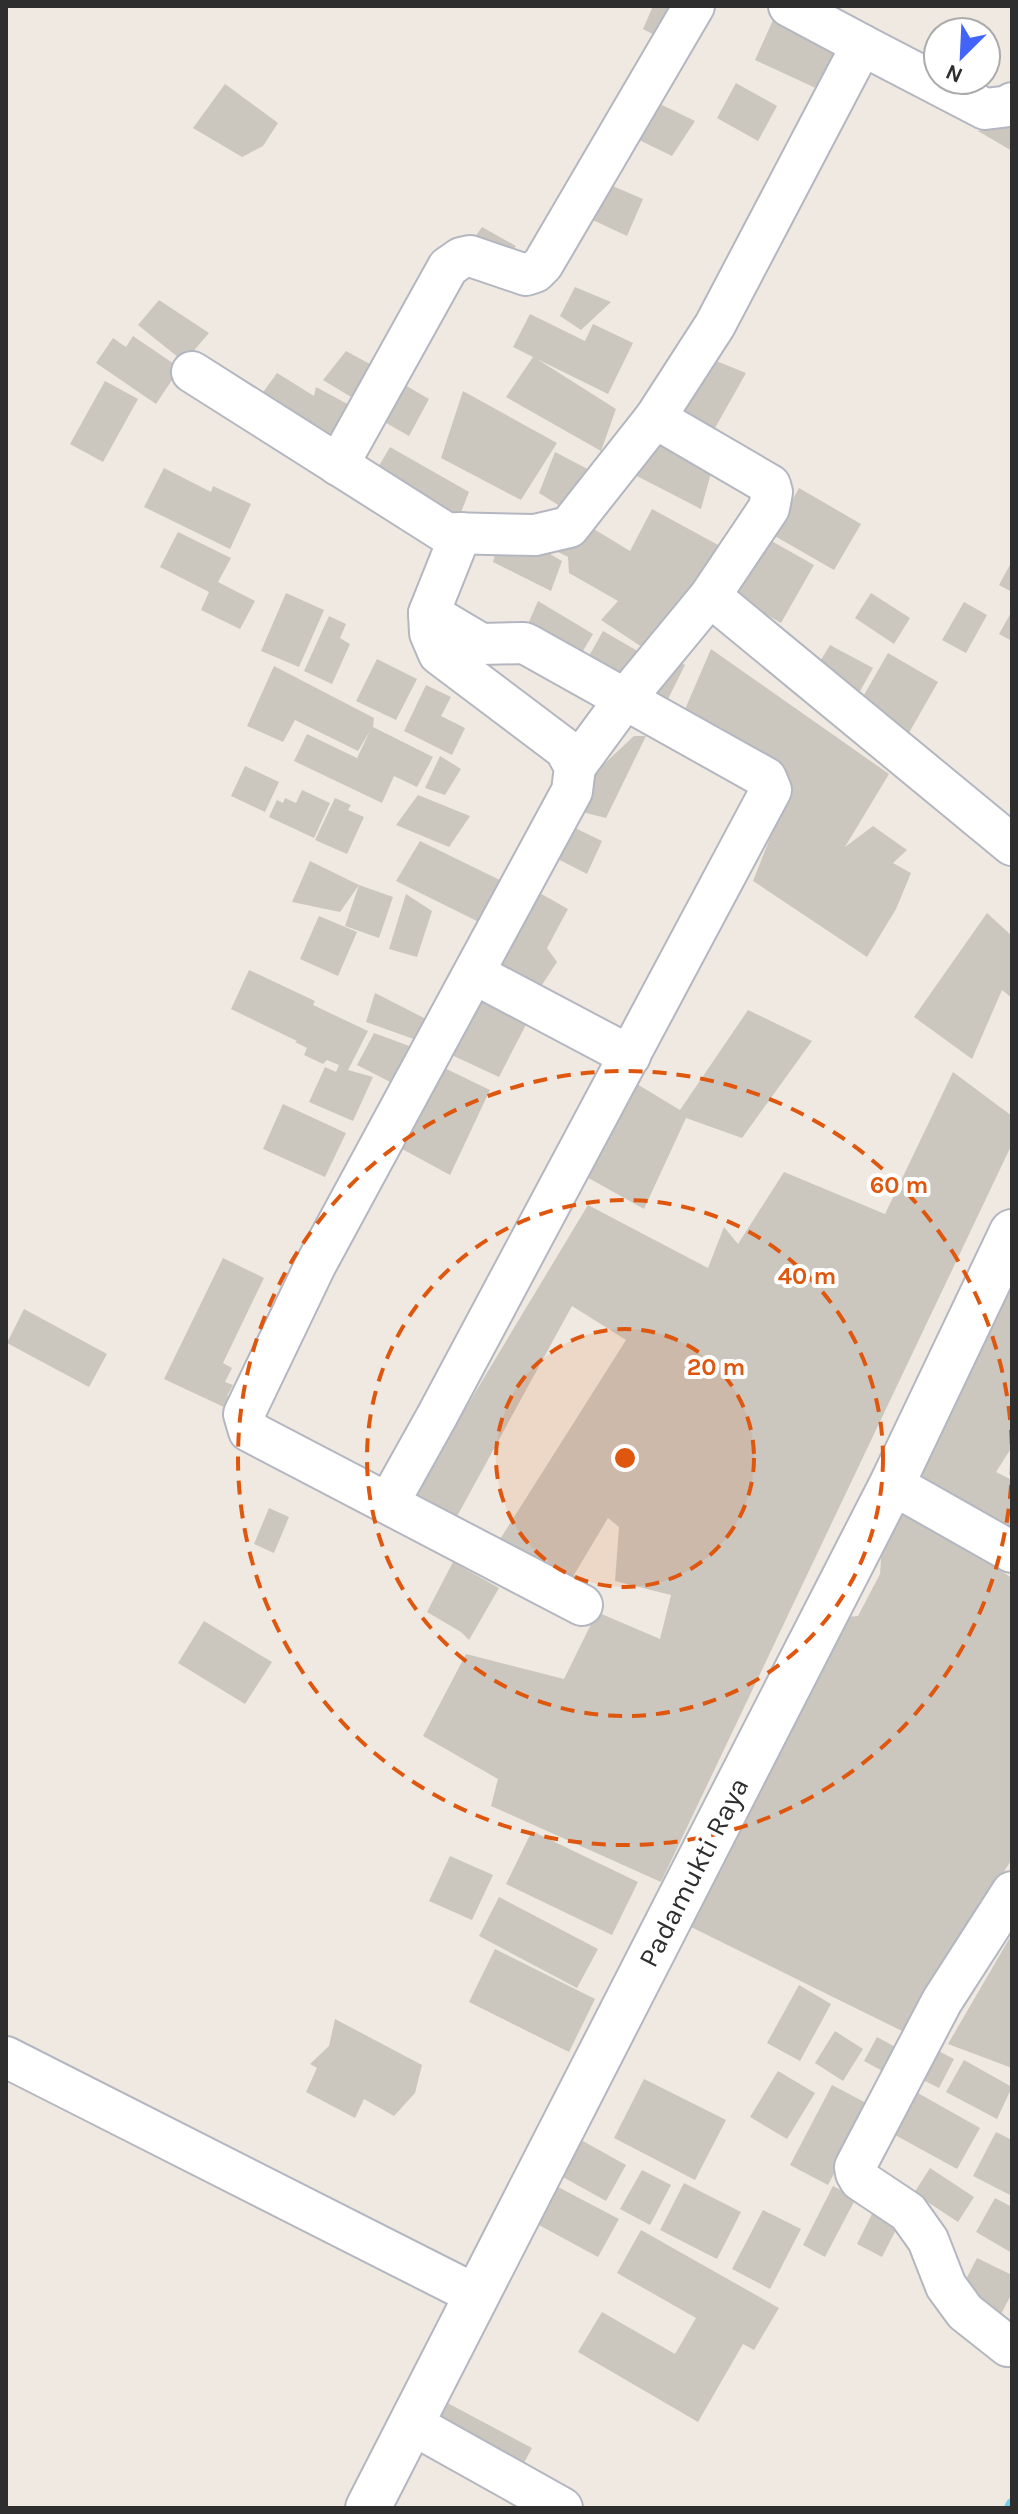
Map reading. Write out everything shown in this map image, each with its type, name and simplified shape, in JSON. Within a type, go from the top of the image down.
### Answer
[{"type":"street","points":[[338,465],[448,267],[470,256],[526,275],[543,264],[694,6]]},
{"type":"street","points":[[789,6],[985,109],[1010,106],[1012,103]]},
{"type":"street","points":[[192,372],[446,533],[535,535],[569,527],[655,418],[715,325],[862,45]]},
{"type":"street","points":[[582,1605],[249,1431],[244,1414],[315,1266],[572,791],[575,767],[625,699],[710,596],[769,508],[770,485],[655,418]]},
{"type":"street","points":[[461,533],[429,613],[430,633],[439,654],[565,749],[575,767]]},
{"type":"street","points":[[710,596],[1012,845]]},
{"type":"street","points":[[389,1502],[771,790],[766,778],[524,643],[481,644],[429,613]]},
{"type":"street","points":[[475,974],[630,1056]]},
{"type":"street","name":"Padamukti Raya","points":[[368,2508],[892,1484],[1012,1232]]},
{"type":"street","points":[[892,1484],[1012,1552]]},
{"type":"street","points":[[1008,2346],[965,2312],[946,2286],[928,2240],[908,2212],[860,2180],[855,2167],[942,2001],[1012,1892]]},
{"type":"street","points":[[6,2057],[478,2296]]},
{"type":"street","points":[[412,2424],[562,2508]]},
{"type":"building","points":[[653,6],[677,6],[662,39],[643,29]]},
{"type":"building","points":[[777,11],[843,45],[820,90],[755,60]]},
{"type":"building","points":[[736,83],[777,106],[758,141],[717,118]]},
{"type":"building","points":[[225,84],[278,123],[263,146],[242,157],[193,128]]},
{"type":"building","points":[[658,103],[695,121],[672,156],[635,138]]},
{"type":"building","points":[[1012,120],[1012,151],[978,131]]},
{"type":"building","points":[[601,181],[643,199],[627,236],[580,214]]},
{"type":"building","points":[[482,227],[516,246],[507,258],[467,248]]},
{"type":"building","points":[[575,287],[611,302],[581,330],[560,316]]},
{"type":"building","points":[[159,300],[209,333],[184,362],[138,325]]},
{"type":"building","points":[[530,314],[585,341],[593,324],[633,343],[608,394],[537,359],[616,409],[601,451],[506,397],[533,357],[513,347]]},
{"type":"building","points":[[133,336],[180,368],[156,404],[96,363],[113,338],[126,347]]},
{"type":"building","points":[[346,351],[379,369],[361,403],[323,380]]},
{"type":"building","points":[[704,356],[746,373],[715,428],[674,407]]},
{"type":"building","points":[[277,373],[314,396],[316,387],[353,407],[332,449],[256,402]]},
{"type":"building","points":[[393,378],[429,399],[409,436],[376,417]]},
{"type":"building","points":[[105,381],[138,399],[103,462],[70,444]]},
{"type":"building","points":[[463,391],[557,443],[521,500],[441,458]]},
{"type":"building","points":[[654,434],[713,466],[701,509],[633,474]]},
{"type":"building","points":[[390,447],[469,492],[456,525],[373,476]]},
{"type":"building","points":[[555,452],[601,476],[568,511],[539,493]]},
{"type":"building","points":[[164,468],[211,492],[213,486],[251,504],[230,549],[144,507]]},
{"type":"building","points":[[799,488],[861,524],[834,570],[773,535]]},
{"type":"building","points":[[652,509],[720,546],[648,651],[601,620],[618,601],[569,573],[568,557],[552,549],[584,523],[630,551]]},
{"type":"building","points":[[178,532],[231,558],[218,582],[255,601],[240,629],[201,610],[209,592],[160,567]]},
{"type":"building","points":[[768,539],[814,565],[781,623],[734,596]]},
{"type":"building","points":[[498,542],[536,546],[562,561],[551,591],[493,562]]},
{"type":"building","points":[[1012,561],[1012,592],[999,585]]},
{"type":"building","points":[[286,593],[324,610],[299,667],[261,651]]},
{"type":"building","points":[[871,593],[910,618],[894,644],[855,618]]},
{"type":"building","points":[[538,601],[593,634],[577,661],[525,631]]},
{"type":"building","points":[[964,602],[987,615],[966,653],[942,640]]},
{"type":"building","points":[[1012,611],[1012,641],[999,634]]},
{"type":"building","points":[[329,616],[346,624],[340,638],[350,644],[332,684],[304,671]]},
{"type":"building","points":[[603,631],[641,653],[622,686],[584,665]]},
{"type":"building","points":[[830,645],[873,668],[854,702],[810,678]]},
{"type":"building","points":[[711,649],[889,774],[845,847],[873,826],[907,850],[893,863],[911,873],[896,909],[867,957],[753,881],[789,790],[683,714]]},
{"type":"building","points":[[888,653],[938,682],[906,738],[856,709]]},
{"type":"building","points":[[673,658],[685,665],[663,709],[642,696]]},
{"type":"building","points":[[377,659],[417,679],[396,720],[356,701]]},
{"type":"building","points":[[274,666],[374,718],[373,727],[433,757],[417,787],[394,776],[382,803],[294,761],[307,734],[357,758],[370,731],[358,751],[295,720],[283,742],[247,726]]},
{"type":"building","points":[[426,685],[451,697],[441,716],[465,728],[452,755],[404,731]]},
{"type":"building","points":[[634,736],[646,736],[606,818],[578,811],[589,778]]},
{"type":"building","points":[[440,756],[461,769],[445,795],[425,788]]},
{"type":"building","points":[[245,766],[279,782],[265,812],[231,796]]},
{"type":"building","points":[[302,790],[330,803],[314,838],[269,817],[277,800],[283,803],[285,798],[296,803]]},
{"type":"building","points":[[418,795],[470,816],[449,847],[396,825]]},
{"type":"building","points":[[335,798],[351,805],[348,810],[364,817],[347,854],[315,840]]},
{"type":"building","points":[[571,826],[602,841],[587,874],[554,857]]},
{"type":"building","points":[[420,841],[516,888],[489,927],[396,881]]},
{"type":"building","points":[[310,861],[359,885],[340,912],[292,902]]},
{"type":"building","points":[[359,885],[393,897],[379,938],[345,926]]},
{"type":"building","points":[[529,887],[568,909],[547,948],[557,962],[536,994],[484,970]]},
{"type":"building","points":[[406,894],[432,911],[417,957],[389,949]]},
{"type":"building","points":[[987,913],[1012,936],[1012,998],[1002,990],[972,1059],[914,1017]]},
{"type":"building","points":[[319,916],[357,932],[338,976],[300,959]]},
{"type":"building","points":[[249,970],[315,1001],[313,1005],[368,1031],[348,1070],[373,1077],[353,1121],[309,1102],[325,1067],[336,1072],[339,1065],[327,1060],[323,1064],[304,1055],[307,1048],[297,1041],[231,1009]]},
{"type":"building","points":[[476,985],[531,1015],[499,1077],[443,1051]]},
{"type":"building","points":[[375,993],[426,1019],[422,1042],[366,1022]]},
{"type":"building","points":[[748,1010],[812,1041],[742,1138],[686,1118],[644,1209],[583,1175],[632,1081],[680,1110]]},
{"type":"building","points":[[374,1033],[420,1050],[398,1086],[357,1065]]},
{"type":"building","points":[[434,1063],[490,1090],[450,1175],[393,1144]]},
{"type":"building","points":[[953,1072],[1012,1116],[1012,1144],[661,1882],[491,1806],[498,1779],[423,1736],[466,1654],[564,1679],[597,1612],[660,1639],[671,1595],[615,1581],[619,1527],[608,1518],[565,1590],[497,1544],[626,1340],[572,1306],[455,1520],[414,1494],[588,1205],[708,1268],[724,1227],[738,1244],[784,1172],[885,1214]]},
{"type":"building","points":[[283,1104],[346,1133],[325,1177],[263,1149]]},
{"type":"building","points":[[223,1258],[264,1278],[223,1363],[232,1368],[225,1382],[233,1385],[227,1396],[235,1399],[230,1410],[164,1379]]},
{"type":"building","points":[[1012,1278],[1012,1447],[996,1472],[1012,1480],[1012,1534],[913,1474]]},
{"type":"building","points":[[24,1309],[107,1354],[89,1387],[7,1343]]},
{"type":"building","points":[[900,1507],[1012,1578],[1012,1859],[902,2031],[689,1926],[846,1617],[858,1616],[880,1574],[882,1544]]},
{"type":"building","points":[[269,1508],[289,1517],[274,1553],[254,1544]]},
{"type":"building","points":[[453,1562],[499,1588],[469,1640],[427,1612]]},
{"type":"building","points":[[204,1621],[272,1662],[245,1704],[178,1663]]},
{"type":"building","points":[[532,1831],[638,1882],[612,1935],[506,1884]]},
{"type":"building","points":[[450,1856],[493,1875],[472,1920],[429,1901]]},
{"type":"building","points":[[499,1897],[598,1949],[577,1988],[479,1936]]},
{"type":"building","points":[[1012,1934],[1012,2068],[948,2044]]},
{"type":"building","points":[[495,1949],[595,1999],[569,2052],[469,2002]]},
{"type":"building","points":[[799,1985],[831,2004],[800,2061],[767,2043]]},
{"type":"building","points":[[335,2019],[422,2065],[415,2093],[394,2116],[364,2099],[355,2118],[306,2092],[317,2068],[310,2064],[329,2046]]},
{"type":"building","points":[[835,2031],[863,2049],[843,2081],[815,2063]]},
{"type":"building","points":[[877,2037],[899,2049],[886,2073],[864,2061]]},
{"type":"building","points":[[931,2047],[954,2059],[939,2088],[915,2076]]},
{"type":"building","points":[[964,2060],[1012,2087],[997,2119],[946,2092]]},
{"type":"building","points":[[778,2071],[815,2093],[787,2139],[750,2117]]},
{"type":"building","points":[[644,2079],[726,2120],[695,2180],[614,2138]]},
{"type":"building","points":[[832,2085],[870,2105],[828,2185],[790,2165]]},
{"type":"building","points":[[909,2088],[980,2128],[957,2169],[886,2130]]},
{"type":"building","points":[[996,2132],[1012,2140],[1012,2196],[973,2176]]},
{"type":"building","points":[[581,2140],[626,2165],[606,2201],[561,2176]]},
{"type":"building","points":[[930,2168],[974,2197],[958,2222],[914,2193]]},
{"type":"building","points":[[642,2170],[671,2185],[650,2225],[620,2209]]},
{"type":"building","points":[[684,2183],[741,2212],[717,2259],[660,2230]]},
{"type":"building","points":[[833,2186],[856,2198],[825,2257],[803,2245]]},
{"type":"building","points":[[558,2187],[619,2219],[598,2257],[537,2224]]},
{"type":"building","points":[[995,2198],[1012,2207],[1012,2253],[976,2232]]},
{"type":"building","points":[[763,2210],[801,2229],[770,2289],[732,2269]]},
{"type":"building","points":[[874,2210],[899,2224],[882,2257],[857,2244]]},
{"type":"building","points":[[641,2230],[779,2308],[754,2350],[743,2344],[698,2422],[578,2352],[602,2312],[675,2354],[696,2318],[617,2273]]},
{"type":"building","points":[[977,2258],[1012,2275],[1012,2293],[999,2318],[957,2297]]},
{"type":"building","points":[[438,2398],[532,2448],[518,2474],[425,2426]]},
{"type":"waterway","points":[[1010,2508],[1012,2504]]}]
